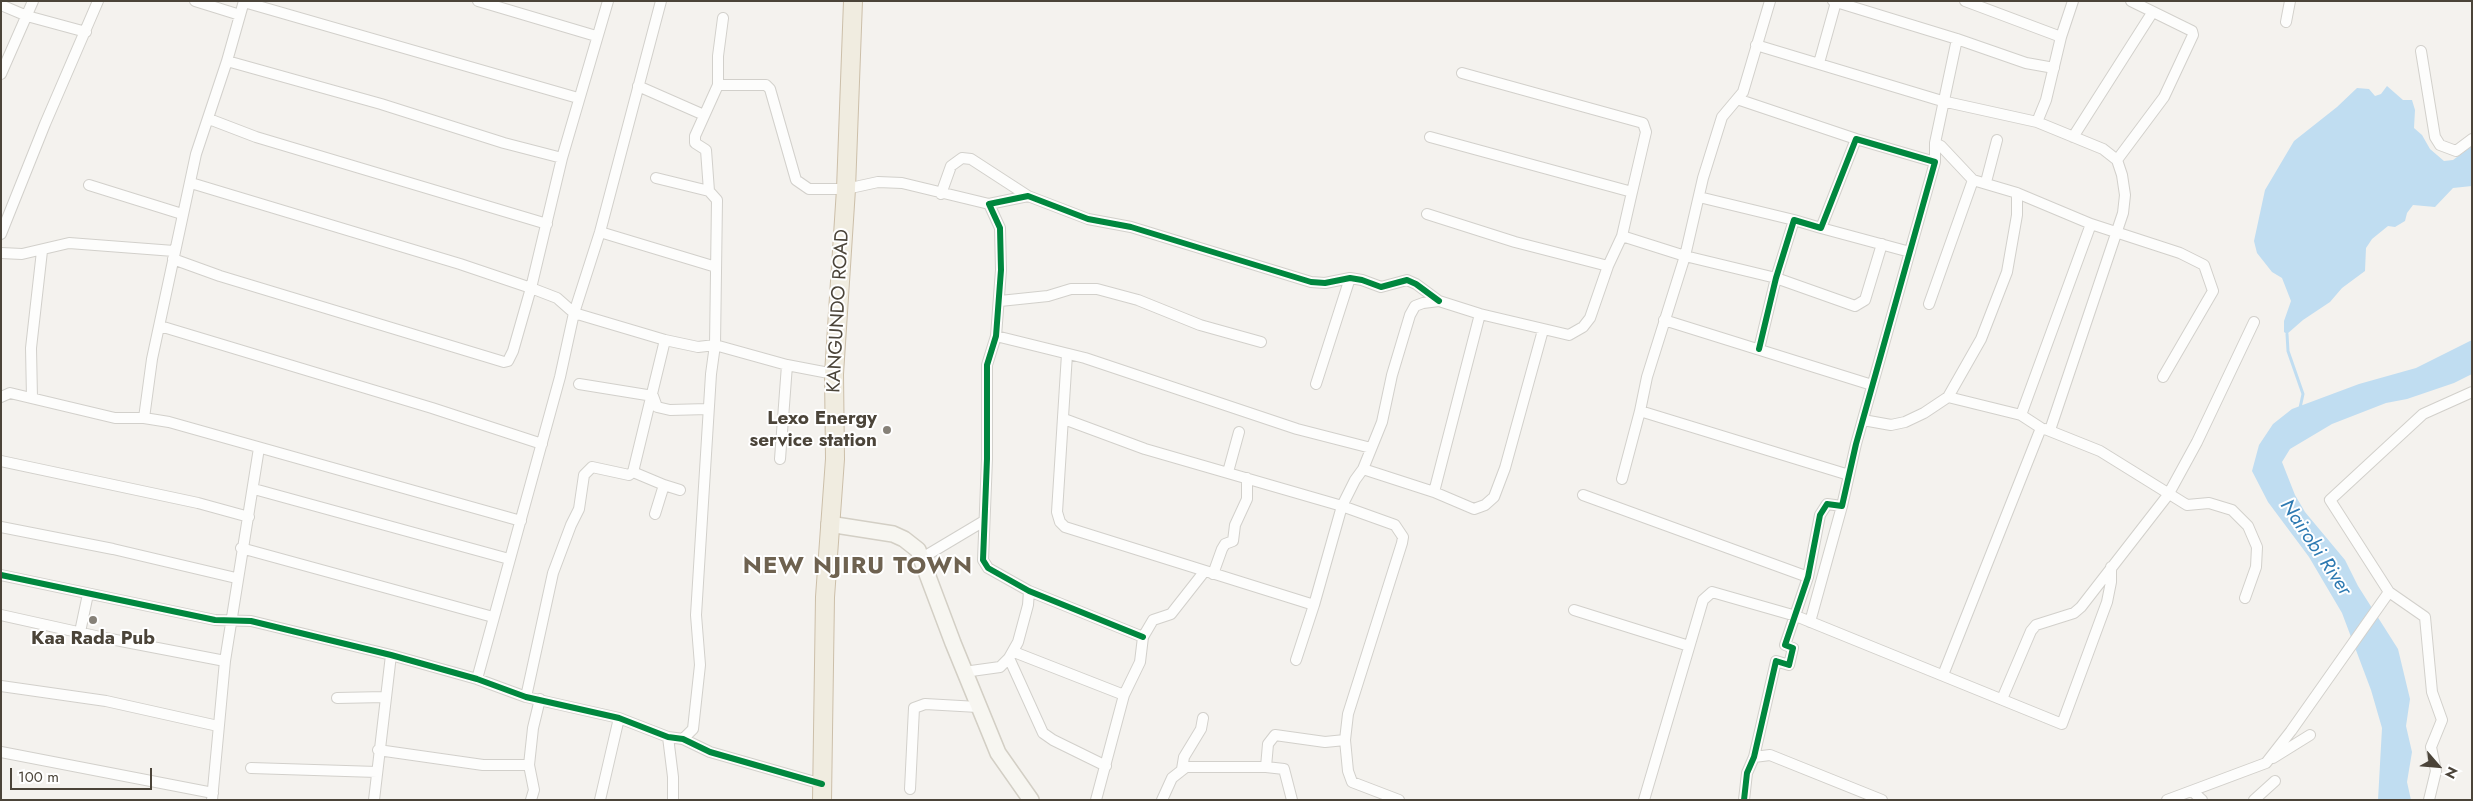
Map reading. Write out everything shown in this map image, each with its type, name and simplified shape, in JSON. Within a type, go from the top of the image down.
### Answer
[{"type":"highway","name":"KANGUNDO ROAD","points":[[822,792],[822,690],[829,524],[835,459],[834,374],[846,189],[853,1]]},
{"type":"main road","points":[[829,524],[893,534],[914,545],[922,558],[964,672],[998,753],[1031,800]]},
{"type":"street","points":[[1,74],[33,1]]},
{"type":"street","points":[[1,234],[45,124],[98,1]]},
{"type":"street","points":[[195,1],[240,16]]},
{"type":"street","points":[[478,1],[596,36]]},
{"type":"street","points":[[1,253],[22,254],[42,251],[69,243],[173,255],[220,276],[504,362],[510,358],[531,288],[578,98],[608,1]]},
{"type":"street","points":[[477,679],[509,559],[522,521],[560,377],[574,313],[600,232],[661,1]]},
{"type":"street","points":[[1622,479],[1647,377],[1685,256],[1699,197],[1722,117],[1743,92],[1770,1]]},
{"type":"street","points":[[1966,1],[2062,37]]},
{"type":"street","points":[[2037,122],[2046,100],[2073,1]]},
{"type":"street","points":[[2117,160],[2164,97],[2193,35],[2192,31],[2152,13],[2131,1]]},
{"type":"street","points":[[2286,22],[2290,1]]},
{"type":"street","points":[[144,418],[146,392],[173,255],[191,183],[196,154],[227,61],[244,2],[578,98]]},
{"type":"street","points":[[1819,63],[1834,2],[1956,38],[2026,63],[2054,68]]},
{"type":"street","points":[[1,5],[27,16],[86,32]]},
{"type":"street","points":[[2073,137],[2152,13]]},
{"type":"street","points":[[709,191],[706,150],[695,143],[695,136],[718,85],[718,56],[723,18]]},
{"type":"street","points":[[1810,622],[1842,506],[1872,385],[1935,162],[1935,143],[1942,101],[1956,38]]},
{"type":"street","points":[[1756,45],[1942,101],[2037,122],[2103,149],[2117,160],[2122,175],[2125,195],[2118,232],[2045,429],[1943,675]]},
{"type":"street","points":[[2421,51],[2435,137],[2440,145],[2456,151],[2472,139]]},
{"type":"street","points":[[227,61],[381,104],[504,143],[562,158]]},
{"type":"street","points":[[941,194],[951,166],[962,158],[970,160],[1028,196],[1088,219],[1131,227],[1311,282],[1325,283],[1350,278],[1381,287],[1407,280],[1416,284],[1439,301],[1480,314],[1569,335],[1583,327],[1590,318],[1608,266],[1622,236],[1646,132],[1644,123],[1462,73]]},
{"type":"street","points":[[718,85],[766,85],[773,97],[786,150],[796,180],[809,189],[846,189],[878,182],[902,183],[941,194],[989,204],[1028,196]]},
{"type":"street","points":[[638,86],[704,115]]},
{"type":"street","points":[[1737,99],[1856,139],[1935,162]]},
{"type":"street","points":[[208,119],[256,137],[547,224]]},
{"type":"street","points":[[1430,137],[1632,192]]},
{"type":"street","points":[[1821,228],[1856,139]]},
{"type":"street","points":[[1986,182],[1997,140]]},
{"type":"street","points":[[1935,143],[1941,146],[1973,180],[1986,182],[2091,224],[2180,253],[2204,265],[2213,291],[2163,377]]},
{"type":"street","points":[[656,178],[709,191],[717,200],[715,345],[708,409],[696,616],[700,665],[693,729],[682,739]]},
{"type":"street","points":[[1929,304],[1973,180]]},
{"type":"street","points":[[191,183],[460,264],[531,288],[557,298],[574,313],[665,340],[698,347],[715,345],[787,365],[834,374]]},
{"type":"street","points":[[89,185],[182,214]]},
{"type":"street","points":[[1863,420],[1891,425],[1904,422],[1924,413],[1948,397],[1981,339],[2007,272],[2017,215],[2016,193]]},
{"type":"street","points":[[1699,197],[1794,220],[1910,252]]},
{"type":"street","points":[[989,204],[1001,238],[1000,300],[996,336],[987,365],[984,564],[1029,591],[1143,637]]},
{"type":"street","points":[[1427,214],[1515,242],[1608,266]]},
{"type":"street","points":[[1759,349],[1776,278],[1794,220]]},
{"type":"street","points":[[2020,415],[2091,224]]},
{"type":"street","points":[[600,232],[716,267]]},
{"type":"street","points":[[1622,236],[1685,256],[1776,278],[1855,306],[1865,300],[1882,244]]},
{"type":"street","points":[[32,398],[31,348],[42,251]]},
{"type":"street","points":[[1316,384],[1350,278]]},
{"type":"street","points":[[1000,300],[1048,296],[1071,289],[1096,289],[1138,300],[1200,325],[1261,342]]},
{"type":"street","points":[[1296,660],[1314,605],[1342,506],[1355,480],[1363,469],[1382,422],[1392,375],[1410,315],[1415,306],[1439,301]]},
{"type":"street","points":[[1434,492],[1480,314]]},
{"type":"street","points":[[1664,320],[1872,385]]},
{"type":"street","points":[[2002,699],[2031,631],[2036,625],[2074,613],[2081,607],[2168,494],[2197,442],[2254,322]]},
{"type":"street","points":[[160,326],[441,411],[542,444]]},
{"type":"street","points":[[1363,469],[1434,492],[1474,509],[1485,505],[1494,496],[1505,468],[1544,330]]},
{"type":"street","points":[[996,336],[1067,354],[1297,429],[1370,448]]},
{"type":"street","points":[[526,697],[553,573],[579,509],[584,475],[592,467],[630,475],[633,472],[665,340]]},
{"type":"street","points":[[1067,354],[1057,512],[1060,522],[1065,527],[1314,605]]},
{"type":"street","points":[[780,459],[787,365]]},
{"type":"street","points":[[579,384],[652,396]]},
{"type":"street","points":[[2429,800],[2436,771],[2431,746],[2442,720],[2432,692],[2425,617],[2389,592],[2330,500],[2423,414],[2472,392]]},
{"type":"street","points":[[1,397],[10,393],[115,418],[144,418],[169,422],[522,521]]},
{"type":"street","points":[[652,396],[657,407],[666,409],[708,409]]},
{"type":"street","points":[[1948,397],[2020,415],[2045,429],[2100,451],[2140,474],[2187,505],[2209,503],[2232,510],[2248,526],[2258,547],[2256,567],[2245,598]]},
{"type":"street","points":[[1640,411],[1849,475]]},
{"type":"street","points":[[1064,419],[1145,449],[1342,506],[1394,525],[1403,536],[1350,706],[1345,740],[1348,771],[1352,782],[1399,800]]},
{"type":"street","points":[[1228,472],[1239,432]]},
{"type":"street","points":[[1,752],[213,796],[224,661],[236,578],[254,489],[259,448]]},
{"type":"street","points":[[1,461],[198,503],[249,516]]},
{"type":"street","points":[[633,472],[680,490]]},
{"type":"street","points":[[1096,800],[1124,695],[1140,662],[1143,637],[1153,620],[1171,614],[1209,573],[1225,544],[1233,540],[1235,524],[1247,499],[1247,478]]},
{"type":"street","points":[[655,514],[664,485]]},
{"type":"street","points":[[254,489],[509,559]]},
{"type":"street","points":[[1583,495],[1808,577]]},
{"type":"street","points":[[1744,800],[1747,773],[1754,757],[1776,661],[1789,665],[1793,648],[1784,645],[1796,616],[1808,577],[1820,515],[1827,504],[1842,506]]},
{"type":"street","points":[[922,558],[984,522]]},
{"type":"street","points":[[1,528],[113,549],[236,578]]},
{"type":"street","points":[[242,548],[493,617]]},
{"type":"street","points":[[1644,800],[1703,600],[1712,592],[1796,616],[2062,724],[2107,602],[2111,582],[2111,567]]},
{"type":"street","points":[[1,575],[215,620],[251,621],[391,655],[477,679],[526,697],[619,718],[668,736],[682,739],[710,752],[822,792]]},
{"type":"street","points":[[964,672],[1000,667],[1011,655],[1028,605],[1029,591]]},
{"type":"street","points":[[2266,763],[2389,592]]},
{"type":"street","points":[[80,632],[88,594]]},
{"type":"street","points":[[1574,610],[1689,646]]},
{"type":"street","points":[[1,615],[224,661]]},
{"type":"street","points":[[374,800],[378,750],[391,655]]},
{"type":"street","points":[[1011,655],[1124,695]]},
{"type":"street","points":[[1011,655],[1043,733],[1052,740],[1106,766]]},
{"type":"street","points":[[1,686],[106,701],[218,726]]},
{"type":"street","points":[[337,698],[386,697]]},
{"type":"street","points":[[532,800],[534,790],[529,765],[540,699]]},
{"type":"street","points":[[910,789],[914,708],[925,704],[978,707]]},
{"type":"street","points":[[600,800],[619,718]]},
{"type":"street","points":[[1162,800],[1165,788],[1182,769],[1184,757],[1201,729],[1203,718]]},
{"type":"street","points":[[1266,767],[1268,744],[1275,735],[1325,742],[1345,740]]},
{"type":"street","points":[[2167,800],[2266,763],[2310,735]]},
{"type":"street","points":[[668,736],[673,777],[673,800]]},
{"type":"street","points":[[378,750],[482,765],[529,765]]},
{"type":"street","points":[[1754,757],[1770,755],[1882,800]]},
{"type":"street","points":[[1182,769],[1266,767],[1284,770],[1292,800]]},
{"type":"street","points":[[251,768],[377,772]]},
{"type":"street","points":[[2254,800],[2275,781]]},
{"type":"street","points":[[2192,791],[2202,800]]},
{"type":"water","points":[[2387,86],[2403,100],[2412,100],[2415,110],[2414,128],[2422,135],[2430,149],[2444,161],[2453,160],[2472,146],[2472,186],[2453,188],[2435,207],[2413,205],[2407,213],[2405,221],[2395,227],[2388,226],[2372,239],[2366,248],[2365,271],[2342,288],[2330,302],[2303,320],[2287,334],[2284,332],[2284,321],[2291,301],[2282,278],[2272,272],[2257,253],[2254,241],[2265,190],[2294,141],[2337,107],[2357,88],[2369,89],[2375,96],[2381,94]]},
{"type":"water","name":"Nairobi River","points":[[2472,340],[2472,374],[2454,383],[2407,399],[2386,403],[2332,424],[2290,449],[2282,462],[2295,495],[2305,512],[2345,560],[2358,586],[2398,649],[2410,699],[2406,726],[2412,752],[2407,782],[2411,800],[2378,800],[2382,728],[2371,690],[2342,613],[2309,557],[2268,502],[2252,471],[2259,445],[2273,424],[2292,409],[2359,384],[2416,368]]},
{"type":"waterway","points":[[2287,334],[2288,351],[2303,394],[2300,408]]},
{"type":"cycle path","points":[[1744,800],[1747,773],[1754,757],[1776,661],[1789,665],[1793,648],[1785,645],[1808,577],[1820,515],[1827,504],[1842,506],[1856,444],[1935,162],[1856,139],[1821,228],[1794,220],[1776,278],[1759,349]]},
{"type":"cycle path","points":[[1143,637],[1029,591],[988,568],[983,560],[987,459],[987,365],[996,336],[1001,270],[1000,228],[989,204],[1028,196],[1088,219],[1131,227],[1311,282],[1325,283],[1350,278],[1381,287],[1407,280],[1416,284],[1439,301]]},
{"type":"cycle path","points":[[1,575],[215,620],[251,621],[391,655],[477,679],[526,697],[619,718],[668,737],[683,739],[710,752],[822,784]]},
{"type":"place","name":"Lexo Energy service station","points":[[887,430]]},
{"type":"place","name":"Kaa Rada Pub","points":[[93,620]]},
{"type":"district","name":"NEW NJIRU TOWN","points":[[858,567]]}]
